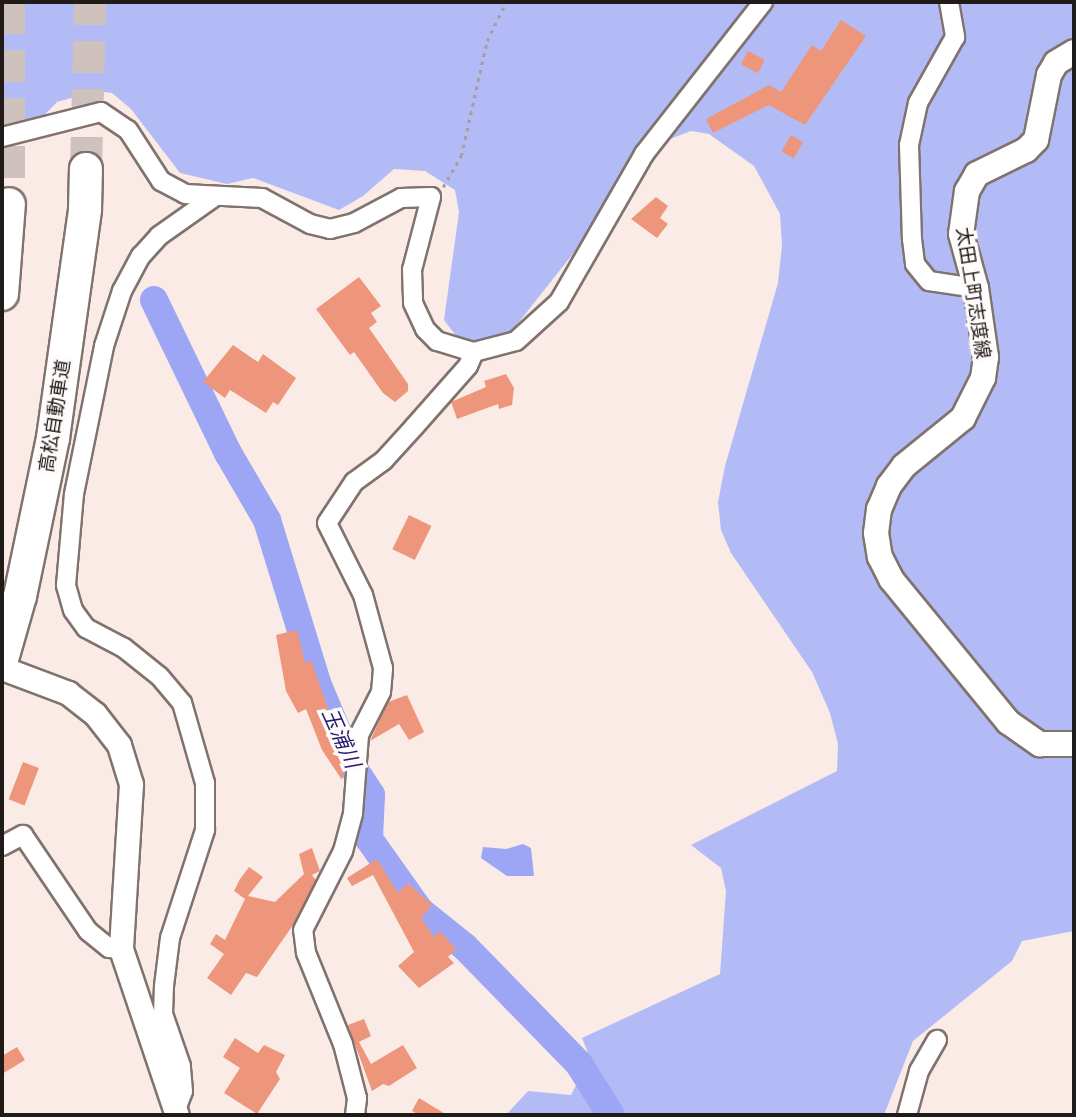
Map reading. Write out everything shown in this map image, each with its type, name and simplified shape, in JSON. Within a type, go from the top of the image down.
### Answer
[{"type":"highway","name":"高松自動車道","points":[[2,659],[20,596],[53,439],[80,248],[86,169]]},
{"type":"highway","points":[[2,294],[9,204]]},
{"type":"main road","name":"太田上町志度線","points":[[1074,51],[1056,63],[1049,75],[1036,140],[1026,150],[977,174],[967,191],[961,234],[976,288],[986,357],[983,378],[962,418],[904,466],[889,486],[879,509],[880,557],[891,579],[1008,722],[1040,744],[1074,744]]},
{"type":"street","points":[[2,137],[101,112],[128,130],[160,181],[185,194],[262,198],[310,224],[330,229],[354,223],[401,198],[422,195],[431,197],[432,205],[412,270],[413,303],[425,329],[438,341],[474,352],[516,341],[559,302],[644,154],[763,2]]},
{"type":"street","points":[[949,2],[955,37],[918,103],[909,145],[912,239],[915,264],[929,281],[976,288]]},
{"type":"street","points":[[176,1114],[183,1091],[181,1066],[163,1014],[164,986],[170,938],[205,830],[205,783],[182,703],[159,676],[124,648],[86,628],[73,610],[66,584],[74,494],[104,346],[122,291],[141,256],[159,236],[214,197]]},
{"type":"street","points":[[355,1115],[357,1098],[343,1044],[306,953],[303,930],[343,851],[354,813],[359,735],[381,692],[383,668],[363,594],[327,523],[354,482],[384,460],[468,366],[474,352]]},
{"type":"street","points":[[2,668],[68,693],[95,714],[119,745],[131,784],[121,949],[176,1114]]},
{"type":"street","points":[[2,846],[23,835],[88,931],[109,948],[121,949]]},
{"type":"street","points":[[907,1115],[919,1071],[937,1040]]},
{"type":"path","points":[[432,205],[461,156],[487,41],[506,2]]},
{"type":"shaded area","points":[[2,2],[1074,2],[1074,931],[1022,941],[1012,961],[913,1041],[884,1115],[506,1115],[528,1091],[571,1095],[590,1058],[582,1038],[720,974],[726,891],[721,868],[691,845],[837,771],[838,744],[830,713],[812,672],[731,553],[721,530],[718,502],[725,466],[778,283],[782,245],[780,214],[754,166],[709,134],[691,131],[670,139],[651,155],[515,327],[503,336],[479,341],[457,337],[444,320],[459,212],[455,190],[425,171],[394,169],[363,196],[339,210],[253,178],[227,184],[180,173],[131,109],[112,93],[96,91],[57,102],[2,159]]},
{"type":"shaded area","points":[[523,844],[531,848],[534,876],[507,876],[481,858],[483,847],[506,849]]},
{"type":"building","points":[[841,20],[866,36],[805,125],[769,105],[713,133],[706,119],[769,85],[781,92],[812,45],[821,51]]},
{"type":"building","points":[[748,51],[765,60],[758,73],[741,64]]},
{"type":"building","points":[[791,135],[803,142],[794,158],[782,151]]},
{"type":"building","points":[[656,197],[668,206],[660,218],[668,224],[657,238],[631,219]]},
{"type":"building","points":[[359,277],[381,306],[371,313],[377,322],[369,328],[408,384],[408,391],[395,402],[383,393],[354,352],[350,355],[316,309]]},
{"type":"building","points":[[233,345],[258,362],[263,354],[296,378],[278,405],[273,402],[266,413],[230,390],[225,398],[203,382]]},
{"type":"building","points":[[506,374],[514,388],[512,405],[499,409],[498,404],[457,419],[451,402],[486,387],[484,381]]},
{"type":"building","points":[[409,515],[431,526],[415,560],[392,549]]},
{"type":"building","points":[[297,630],[305,663],[311,660],[340,743],[334,745],[345,763],[342,780],[322,750],[306,709],[298,713],[286,691],[276,635]]},
{"type":"building","points":[[407,695],[424,732],[409,740],[399,724],[370,741],[388,702]]},
{"type":"building","points":[[23,762],[39,768],[25,805],[9,799]]},
{"type":"building","points":[[312,848],[320,871],[312,875],[316,880],[293,925],[257,977],[246,973],[231,995],[207,978],[224,954],[210,944],[216,934],[225,940],[245,899],[234,891],[240,879],[249,867],[263,877],[248,896],[275,902],[304,874],[299,854]]},
{"type":"building","points":[[377,859],[398,893],[408,883],[432,905],[421,918],[434,937],[440,931],[456,949],[448,957],[454,963],[419,988],[398,966],[414,952],[373,875],[352,886],[347,878]]},
{"type":"building","points":[[364,1019],[371,1036],[359,1042],[371,1064],[403,1045],[417,1068],[389,1086],[383,1084],[372,1091],[348,1025]]},
{"type":"building","points":[[235,1038],[258,1053],[264,1045],[285,1055],[276,1072],[280,1079],[257,1114],[224,1093],[240,1068],[223,1057]]},
{"type":"building","points":[[17,1047],[25,1060],[2,1074],[2,1056]]},
{"type":"building","points":[[419,1098],[447,1115],[419,1115],[412,1111]]},
{"type":"waterway","name":"玉浦川","points":[[154,300],[228,453],[267,520],[317,683],[351,764],[371,795],[369,839],[420,911],[465,947],[579,1064],[611,1115]]},
{"type":"tunnel","points":[[9,2],[9,204]]},
{"type":"tunnel","points":[[86,169],[90,2]]}]
